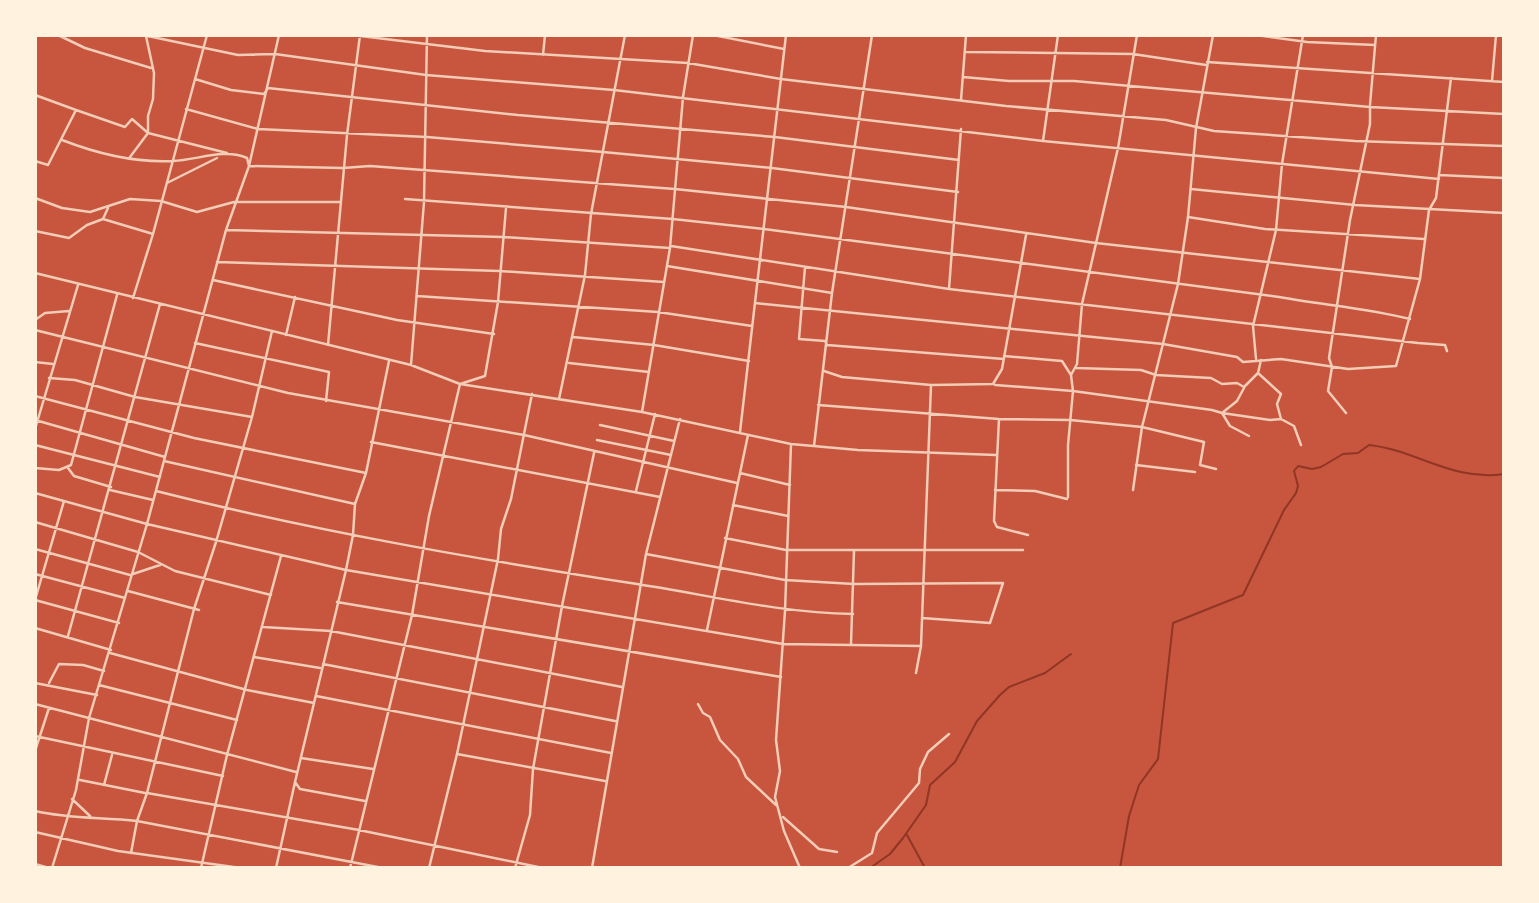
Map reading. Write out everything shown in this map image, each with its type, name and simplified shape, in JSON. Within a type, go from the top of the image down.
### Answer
[{"type":"street","points":[[58,35],[85,48],[151,68]]},
{"type":"street","points":[[133,298],[207,35]]},
{"type":"street","points":[[35,864],[51,868],[62,839],[78,780],[81,748],[89,718],[111,652],[130,575],[160,477],[233,202],[249,166],[279,35]]},
{"type":"street","points":[[352,35],[543,55],[620,57],[688,63],[781,79],[864,89],[1166,120],[1196,128],[1367,141],[1504,146]]},
{"type":"street","points":[[411,365],[424,202],[429,44],[427,35]]},
{"type":"street","points":[[543,55],[545,35]]},
{"type":"street","points":[[559,399],[585,275],[591,214],[625,35]]},
{"type":"street","points":[[642,411],[670,247],[683,97],[693,35]]},
{"type":"street","points":[[713,35],[784,49]]},
{"type":"street","points":[[740,433],[786,35]]},
{"type":"street","points":[[814,446],[832,293],[872,35]]},
{"type":"street","points":[[961,100],[966,35]]},
{"type":"street","points":[[1043,141],[1058,35]]},
{"type":"street","points":[[1070,375],[1076,368],[1082,304],[1118,148],[1137,35]]},
{"type":"street","points":[[1133,490],[1142,427],[1178,284],[1188,217],[1196,128],[1213,35]]},
{"type":"street","points":[[1256,35],[1301,41],[1375,45]]},
{"type":"street","points":[[1256,360],[1253,326],[1276,230],[1282,164],[1303,35]]},
{"type":"street","points":[[1346,413],[1328,391],[1332,367],[1329,358],[1348,236],[1367,141],[1376,35]]},
{"type":"street","points":[[1492,82],[1495,35]]},
{"type":"street","points":[[129,158],[148,133],[154,73],[144,36],[238,55],[275,54],[426,75],[683,97],[1192,157],[1360,172],[1439,177],[1504,177]]},
{"type":"street","points":[[328,345],[343,169],[354,66],[360,36]]},
{"type":"street","points":[[966,52],[1133,54],[1296,70],[1504,82]]},
{"type":"street","points":[[963,77],[1127,86],[1504,114]]},
{"type":"street","points":[[755,303],[1163,344],[1237,357],[1243,362],[1281,359],[1332,367],[1396,366],[1420,279],[1429,210],[1436,198],[1451,78]]},
{"type":"street","points":[[195,79],[231,90],[264,94],[268,88]]},
{"type":"street","points":[[268,88],[775,137],[959,160]]},
{"type":"street","points":[[35,95],[125,127],[132,120],[148,133],[247,158],[249,166]]},
{"type":"street","points":[[35,161],[48,165],[76,110]]},
{"type":"street","points":[[186,110],[258,129],[427,137],[603,152],[772,168],[958,192]]},
{"type":"street","points":[[949,289],[961,129]]},
{"type":"street","points":[[62,139],[102,156],[170,162],[220,156]]},
{"type":"street","points":[[167,183],[227,153]]},
{"type":"street","points":[[249,166],[343,169],[370,166],[675,189],[846,207],[1096,243],[1420,279]]},
{"type":"street","points":[[1191,189],[1355,205],[1504,213]]},
{"type":"street","points":[[35,198],[62,208],[90,212],[130,200],[161,201],[197,212],[233,202],[340,202]]},
{"type":"street","points":[[405,199],[673,219],[764,229],[1338,307],[1371,309],[1410,319]]},
{"type":"street","points":[[35,231],[64,239],[103,219],[108,208]]},
{"type":"street","points":[[460,384],[485,376],[498,303],[506,208]]},
{"type":"street","points":[[1188,217],[1276,230],[1424,239]]},
{"type":"street","points":[[103,219],[153,234]]},
{"type":"street","points":[[226,230],[503,237],[670,247],[1013,297],[1253,326],[1433,342],[1445,345],[1447,351]]},
{"type":"street","points":[[993,384],[999,379],[1004,358],[1026,233]]},
{"type":"street","points":[[218,262],[500,271],[664,282]]},
{"type":"street","points":[[667,266],[832,293]]},
{"type":"street","points":[[804,267],[799,338],[825,341],[827,345],[1062,361],[1070,375],[1073,390],[1067,498],[1035,491],[994,489]]},
{"type":"street","points":[[35,273],[411,365],[460,384],[642,411],[791,443],[996,455]]},
{"type":"street","points":[[213,280],[415,323],[494,334]]},
{"type":"street","points":[[35,429],[78,285]]},
{"type":"street","points":[[68,468],[88,410],[117,294]]},
{"type":"street","points":[[417,296],[658,312],[753,326]]},
{"type":"street","points":[[286,335],[295,297]]},
{"type":"street","points":[[68,636],[86,563],[105,513],[160,304]]},
{"type":"street","points":[[35,320],[44,313],[69,311]]},
{"type":"street","points":[[35,330],[188,370],[326,401],[452,425],[524,435],[594,453],[737,483]]},
{"type":"street","points":[[131,853],[137,821],[156,763],[180,672],[194,609],[227,508],[233,477],[252,417],[272,331]]},
{"type":"street","points":[[573,337],[654,345],[749,361]]},
{"type":"street","points":[[195,343],[331,373],[326,401]]},
{"type":"street","points":[[276,868],[296,772],[338,603],[353,535],[355,505],[366,473],[389,360]]},
{"type":"street","points":[[1222,413],[1237,401],[1244,387],[1258,373],[1261,360]]},
{"type":"street","points":[[35,362],[53,364]]},
{"type":"street","points":[[568,363],[649,372]]},
{"type":"street","points":[[1076,368],[1141,370],[1156,375],[1211,378],[1222,384],[1237,383],[1244,387]]},
{"type":"street","points":[[824,371],[842,377],[931,385],[993,384],[1073,390],[1270,421],[1281,419],[1294,426],[1301,445]]},
{"type":"street","points":[[1258,373],[1281,394],[1277,404],[1281,419]]},
{"type":"street","points":[[49,378],[94,385],[179,406],[252,417]]},
{"type":"street","points":[[351,868],[412,615],[460,384]]},
{"type":"street","points":[[916,673],[921,646],[931,385]]},
{"type":"street","points":[[429,868],[457,754],[498,559],[501,529],[532,394]]},
{"type":"street","points":[[35,396],[172,433],[366,473]]},
{"type":"street","points":[[818,405],[999,418],[1070,420],[1142,427],[1204,442],[1200,465],[1216,469]]},
{"type":"street","points":[[1222,413],[1230,426],[1249,436]]},
{"type":"street","points":[[636,491],[655,414]]},
{"type":"street","points":[[999,418],[994,489],[997,527],[1028,535]]},
{"type":"street","points":[[592,868],[646,554],[680,419]]},
{"type":"street","points":[[36,421],[122,443],[164,459],[355,505]]},
{"type":"street","points":[[600,425],[674,441]]},
{"type":"street","points":[[707,632],[748,435]]},
{"type":"street","points":[[597,440],[671,455]]},
{"type":"street","points":[[371,442],[660,497]]},
{"type":"street","points":[[776,805],[791,443]]},
{"type":"street","points":[[35,445],[160,477]]},
{"type":"street","points":[[516,866],[530,815],[533,769],[562,606],[594,453]]},
{"type":"street","points":[[1136,465],[1195,472]]},
{"type":"street","points":[[35,468],[53,471],[68,468]]},
{"type":"street","points":[[68,468],[77,478],[153,500]]},
{"type":"street","points":[[740,473],[790,485]]},
{"type":"street","points":[[156,491],[353,535],[570,574],[641,584],[785,611],[853,614]]},
{"type":"street","points":[[35,493],[146,524],[345,570],[783,644],[921,646]]},
{"type":"street","points":[[64,501],[54,527],[35,600],[119,622]]},
{"type":"street","points":[[732,505],[788,516]]},
{"type":"street","points":[[35,522],[138,552],[160,565],[204,579],[271,595]]},
{"type":"street","points":[[725,538],[786,550],[1023,550]]},
{"type":"street","points":[[35,549],[130,575],[160,565]]},
{"type":"street","points":[[851,644],[854,551]]},
{"type":"street","points":[[646,554],[785,580],[854,584],[1003,583],[990,623],[922,618]]},
{"type":"street","points":[[201,868],[227,755],[247,690],[281,556]]},
{"type":"street","points":[[35,574],[125,598]]},
{"type":"street","points":[[127,590],[199,610]]},
{"type":"street","points":[[338,603],[556,642],[781,677]]},
{"type":"street","points":[[263,627],[331,631],[622,687]]},
{"type":"street","points":[[35,628],[180,672],[247,690],[314,703]]},
{"type":"street","points":[[254,657],[396,678],[616,721]]},
{"type":"street","points":[[49,683],[59,664],[83,665],[104,671]]},
{"type":"street","points":[[35,683],[49,683],[97,695]]},
{"type":"street","points":[[99,685],[237,720]]},
{"type":"street","points":[[316,696],[611,753]]},
{"type":"street","points":[[35,704],[296,772]]},
{"type":"street","points":[[698,704],[703,713],[710,717],[720,740],[738,759],[746,777],[776,805],[783,817],[819,849],[837,852]]},
{"type":"street","points":[[35,751],[37,737],[49,708]]},
{"type":"street","points":[[848,868],[872,853],[877,833],[919,783],[920,769],[928,752],[949,734]]},
{"type":"street","points":[[37,737],[112,755],[223,776]]},
{"type":"street","points":[[457,754],[607,781]]},
{"type":"street","points":[[103,785],[112,755]]},
{"type":"street","points":[[301,758],[373,769]]},
{"type":"street","points":[[78,780],[359,830],[516,866],[543,868]]},
{"type":"street","points":[[295,782],[300,789],[365,801]]},
{"type":"street","points":[[72,799],[90,817]]},
{"type":"street","points":[[35,811],[66,818],[137,821],[383,868]]},
{"type":"street","points":[[783,817],[784,831],[800,868]]},
{"type":"street","points":[[35,832],[131,853],[240,868]]},
{"type":"waterway","points":[[1120,868],[1129,816],[1139,785],[1158,759],[1173,623],[1243,595],[1284,510],[1296,493],[1298,486],[1294,471],[1298,466],[1312,469],[1321,467],[1343,454],[1358,453],[1369,445],[1468,474],[1504,474]]},
{"type":"waterway","points":[[870,868],[890,854],[903,838],[926,805],[930,785],[955,762],[977,721],[1000,695],[1009,687],[1045,673],[1071,654]]},
{"type":"waterway","points":[[907,835],[925,868]]}]
